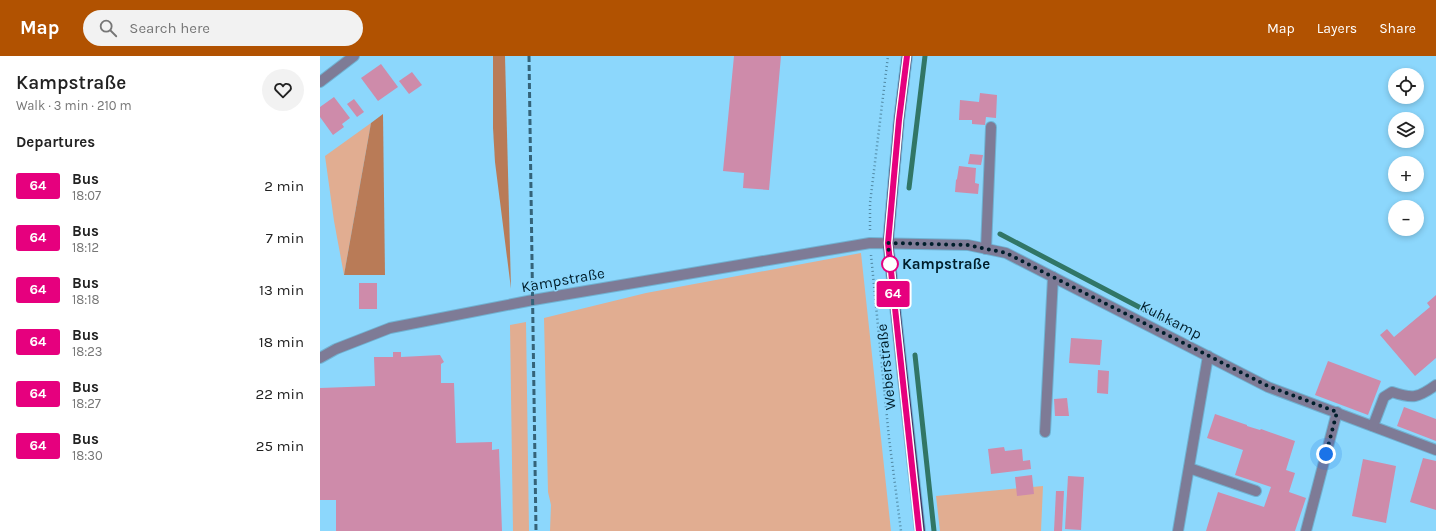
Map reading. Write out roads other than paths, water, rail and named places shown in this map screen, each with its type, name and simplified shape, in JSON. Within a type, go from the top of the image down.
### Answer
[{"type":"main road","name":"Weberstraße","points":[[907,56],[899,120],[888,243],[920,531]]},
{"type":"street","points":[[320,82],[354,56]]},
{"type":"street","points":[[986,249],[991,127]]},
{"type":"street","name":"Kampstraße","points":[[320,358],[336,348],[390,328],[533,300],[870,243],[888,243]]},
{"type":"street","name":"Kuhkamp","points":[[888,243],[968,245],[1006,253],[1268,386],[1436,450]]},
{"type":"street","points":[[1046,432],[1053,277]]},
{"type":"street","points":[[1178,531],[1208,356]]},
{"type":"street","points":[[1373,426],[1384,397],[1392,392],[1411,397],[1423,394],[1436,385]]},
{"type":"street","points":[[1306,531],[1337,412]]},
{"type":"street","points":[[1189,468],[1256,491]]},
{"type":"waterway","points":[[909,188],[925,56]]},
{"type":"waterway","points":[[1000,234],[1177,327]]},
{"type":"waterway","points":[[915,355],[934,531]]},
{"type":"railway","points":[[529,56],[536,531]]},
{"type":"place","name":"Kampstraße","points":[[890,264]]}]
